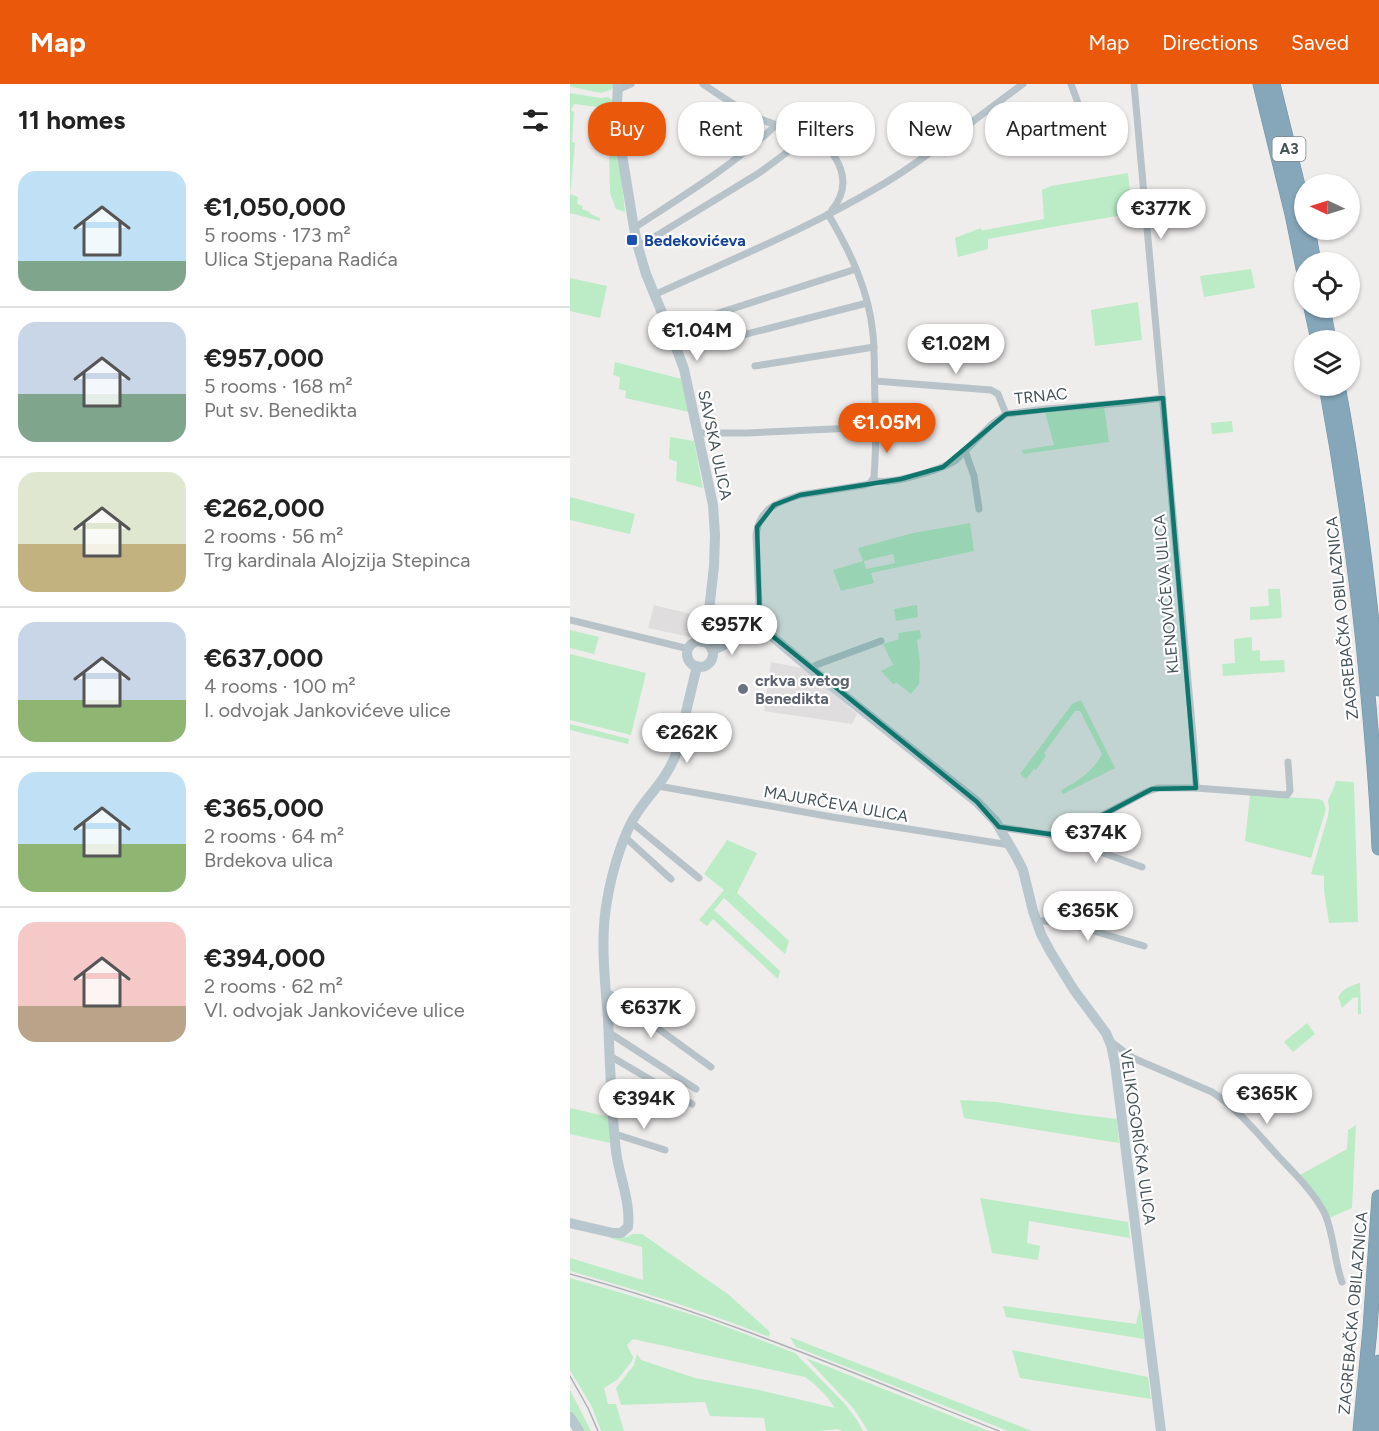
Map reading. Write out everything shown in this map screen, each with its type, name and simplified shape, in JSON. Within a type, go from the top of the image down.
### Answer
[{"type":"highway","name":"A3","points":[[1260,84],[1300,252]]},
{"type":"highway","name":"A3","points":[[1273,84],[1295,174]]},
{"type":"highway","name":"ZAGREBAČKA OBILAZNICA","points":[[1328,396],[1347,513],[1359,607],[1372,734],[1379,848]]},
{"type":"highway","name":"ZAGREBAČKA OBILAZNICA","points":[[1340,396],[1358,510],[1379,689]]},
{"type":"highway","name":"ZAGREBAČKA OBILAZNICA","points":[[1360,1431],[1371,1319],[1379,1197]]},
{"type":"highway","name":"ZAGREBAČKA OBILAZNICA","points":[[1372,1431],[1379,1362]]},
{"type":"street","points":[[618,87],[631,84]]},
{"type":"street","points":[[634,228],[724,168],[758,142],[776,124],[738,107],[704,84]]},
{"type":"street","points":[[654,295],[828,214],[905,170],[1023,84]]},
{"type":"street","points":[[1071,84],[1078,102]]},
{"type":"street","name":"KLENOVIĆEVA ULICA","points":[[1134,84],[1196,788]]},
{"type":"street","name":"SAVSKA ULICA","points":[[618,87],[619,136],[638,247],[654,295],[684,369],[713,505],[715,535],[713,584],[702,642]]},
{"type":"street","points":[[638,247],[759,173],[782,156]]},
{"type":"street","points":[[828,214],[837,204],[844,180],[840,165],[833,156]]},
{"type":"street","points":[[828,214],[856,269],[871,322],[874,347],[876,427],[872,480]]},
{"type":"street","points":[[669,328],[856,269]]},
{"type":"street","points":[[731,338],[867,303]]},
{"type":"street","points":[[755,366],[874,347]]},
{"type":"street","points":[[875,381],[991,390],[998,394],[1006,414]]},
{"type":"street","name":"TRNAC","points":[[760,626],[756,535],[762,515],[774,505],[800,495],[851,488],[868,484],[872,480],[882,482],[901,479],[933,471],[950,464],[992,424],[1006,414],[1163,398]]},
{"type":"street","points":[[698,433],[876,427]]},
{"type":"street","points":[[965,451],[974,476],[979,509]]},
{"type":"street","points":[[570,620],[689,649]]},
{"type":"street","points":[[712,650],[751,628],[760,626]]},
{"type":"street","name":"VELIKOGORIČKA ULICA","points":[[760,626],[765,627],[774,638],[812,670],[976,802],[999,827],[1023,870],[1035,920],[1046,943],[1108,1039],[1114,1064],[1161,1431]]},
{"type":"street","points":[[812,670],[816,665],[880,641]]},
{"type":"street","points":[[702,642],[709,645],[712,657],[711,661],[704,666],[697,666],[689,659],[689,649],[695,643],[702,642]]},
{"type":"street","points":[[570,1223],[613,1233],[623,1232],[628,1224],[629,1212],[620,1172],[611,1080],[604,949],[606,903],[625,837],[632,822],[671,767],[676,754],[697,666]]},
{"type":"street","points":[[1058,836],[1152,789],[1196,788],[1287,795],[1290,791],[1288,762]]},
{"type":"street","name":"MAJURČEVA ULICA","points":[[658,786],[1011,845]]},
{"type":"street","points":[[632,822],[699,878]]},
{"type":"street","points":[[999,827],[1058,836],[1142,867]]},
{"type":"street","points":[[625,837],[671,879]]},
{"type":"street","points":[[1035,920],[1070,924],[1144,946]]},
{"type":"street","points":[[606,991],[711,1067]]},
{"type":"street","points":[[608,1032],[696,1089]]},
{"type":"street","points":[[1108,1039],[1132,1058],[1205,1089],[1234,1109],[1311,1192],[1321,1207],[1329,1226],[1341,1282]]},
{"type":"street","points":[[610,1056],[692,1104]]},
{"type":"street","points":[[611,1080],[667,1109]]},
{"type":"street","points":[[615,1134],[665,1150]]},
{"type":"street","points":[[570,1417],[579,1431]]},
{"type":"highlighted area","points":[[1163,398],[1196,788],[1152,789],[1063,836],[999,827],[977,802],[760,626],[757,527],[774,505],[800,495],[901,479],[943,467],[1006,414]]},
{"type":"shaded area","points":[[654,605],[695,615],[690,637],[648,628]]},
{"type":"shaded area","points":[[771,662],[806,669],[857,714],[852,724],[764,711]]},
{"type":"green space","points":[[570,84],[615,84],[611,90],[601,93],[572,87]]},
{"type":"green space","points":[[570,93],[608,97],[613,102],[588,102],[588,106],[574,104],[571,110],[574,112],[572,142],[575,143],[570,194]]},
{"type":"green space","points":[[609,156],[619,156],[625,212],[616,209],[610,193]]},
{"type":"green space","points":[[1128,173],[1131,202],[1141,201],[1142,212],[988,239],[988,249],[958,257],[955,238],[981,228],[985,230],[1044,219],[1042,190],[1051,186]]},
{"type":"green space","points":[[570,194],[578,197],[577,204],[583,206],[582,209],[600,218],[600,221],[570,213]]},
{"type":"green space","points":[[1251,269],[1255,288],[1204,297],[1200,276]]},
{"type":"green space","points":[[570,278],[607,286],[600,318],[570,311]]},
{"type":"green space","points":[[1138,302],[1142,340],[1095,346],[1091,310]]},
{"type":"green space","points":[[615,362],[682,379],[689,412],[625,398],[626,391],[619,389],[620,377],[613,375]]},
{"type":"green space","points":[[1104,406],[1109,442],[1023,454],[1022,450],[1054,445],[1045,412]]},
{"type":"green space","points":[[1232,421],[1233,432],[1212,434],[1211,423]]},
{"type":"green space","points":[[670,437],[694,441],[703,488],[676,481],[677,462],[669,459]]},
{"type":"green space","points":[[570,497],[635,514],[630,534],[570,520]]},
{"type":"green space","points":[[970,523],[974,551],[871,573],[874,583],[841,591],[833,570],[863,561],[858,548],[913,533]],"holes":[[[893,554],[895,563],[866,569],[864,561]]]},
{"type":"green space","points":[[1268,589],[1280,589],[1282,618],[1250,620],[1250,607],[1269,606]]},
{"type":"green space","points":[[917,605],[918,617],[896,621],[894,609]]},
{"type":"green space","points":[[570,630],[599,637],[594,654],[570,648]]},
{"type":"green space","points":[[920,630],[921,639],[917,640],[920,663],[919,684],[911,694],[897,683],[893,684],[881,671],[893,665],[883,644],[899,639],[898,633]]},
{"type":"green space","points":[[1252,637],[1252,651],[1260,650],[1260,661],[1284,660],[1285,672],[1223,676],[1222,664],[1235,663],[1234,639]]},
{"type":"green space","points":[[570,654],[646,673],[631,735],[570,720]]},
{"type":"green space","points":[[1081,700],[1115,768],[1063,794],[1061,791],[1089,772],[1102,754],[1080,711],[1075,711],[1044,753],[1046,756],[1036,770],[1034,769],[1026,779],[1020,774],[1072,704]]},
{"type":"green space","points":[[570,724],[629,739],[628,744],[570,730]]},
{"type":"green space","points":[[1336,781],[1354,782],[1358,922],[1329,923],[1324,876],[1311,874],[1328,816],[1328,800]]},
{"type":"green space","points":[[1250,795],[1323,801],[1326,809],[1311,858],[1245,841]]},
{"type":"green space","points":[[727,840],[757,853],[737,893],[789,941],[785,954],[724,898],[714,910],[780,971],[778,979],[713,919],[707,926],[699,920],[724,890],[704,874]]},
{"type":"green space","points":[[1360,983],[1361,1014],[1358,1014],[1358,997],[1353,998],[1342,1008],[1338,997],[1345,989]]},
{"type":"green space","points":[[1307,1023],[1315,1034],[1293,1052],[1284,1042]]},
{"type":"green space","points":[[960,1100],[996,1102],[1117,1119],[1119,1143],[964,1118]]},
{"type":"green space","points":[[570,1108],[609,1117],[610,1143],[570,1134]]},
{"type":"green space","points":[[1356,1125],[1352,1208],[1329,1218],[1300,1175],[1347,1149],[1348,1130]]},
{"type":"green space","points":[[980,1198],[1128,1222],[1130,1238],[1029,1221],[1027,1243],[1040,1246],[1038,1260],[992,1253]]},
{"type":"green space","points":[[642,1234],[729,1295],[770,1332],[769,1337],[670,1301],[570,1271],[570,1258],[643,1280],[642,1247],[610,1238],[627,1237]]},
{"type":"green space","points":[[570,1278],[703,1318],[795,1353],[845,1404],[863,1431],[837,1429],[766,1431],[764,1418],[710,1416],[705,1402],[621,1405],[616,1388],[634,1365],[637,1354],[641,1360],[695,1378],[835,1408],[822,1391],[805,1377],[633,1339],[627,1345],[633,1357],[632,1361],[618,1379],[604,1388],[608,1404],[616,1404],[624,1431],[601,1431],[592,1407],[570,1370]]},
{"type":"green space","points":[[1003,1306],[1136,1324],[1140,1307],[1144,1339],[1006,1317]]},
{"type":"green space","points":[[790,1337],[1032,1431],[1008,1431],[796,1347]]},
{"type":"green space","points":[[1012,1350],[1148,1377],[1151,1399],[1020,1378]]},
{"type":"green space","points":[[806,1358],[989,1431],[868,1431],[854,1409]]},
{"type":"green space","points":[[570,1390],[591,1431],[583,1431],[570,1411]]},
{"type":"railway","points":[[570,1274],[733,1326],[999,1431]]},
{"type":"railway","points":[[570,1376],[598,1431]]},
{"type":"place","name":"Bedekovićeva","points":[[632,240]]},
{"type":"place","name":"crkva svetog Benedikta","points":[[743,689]]}]
